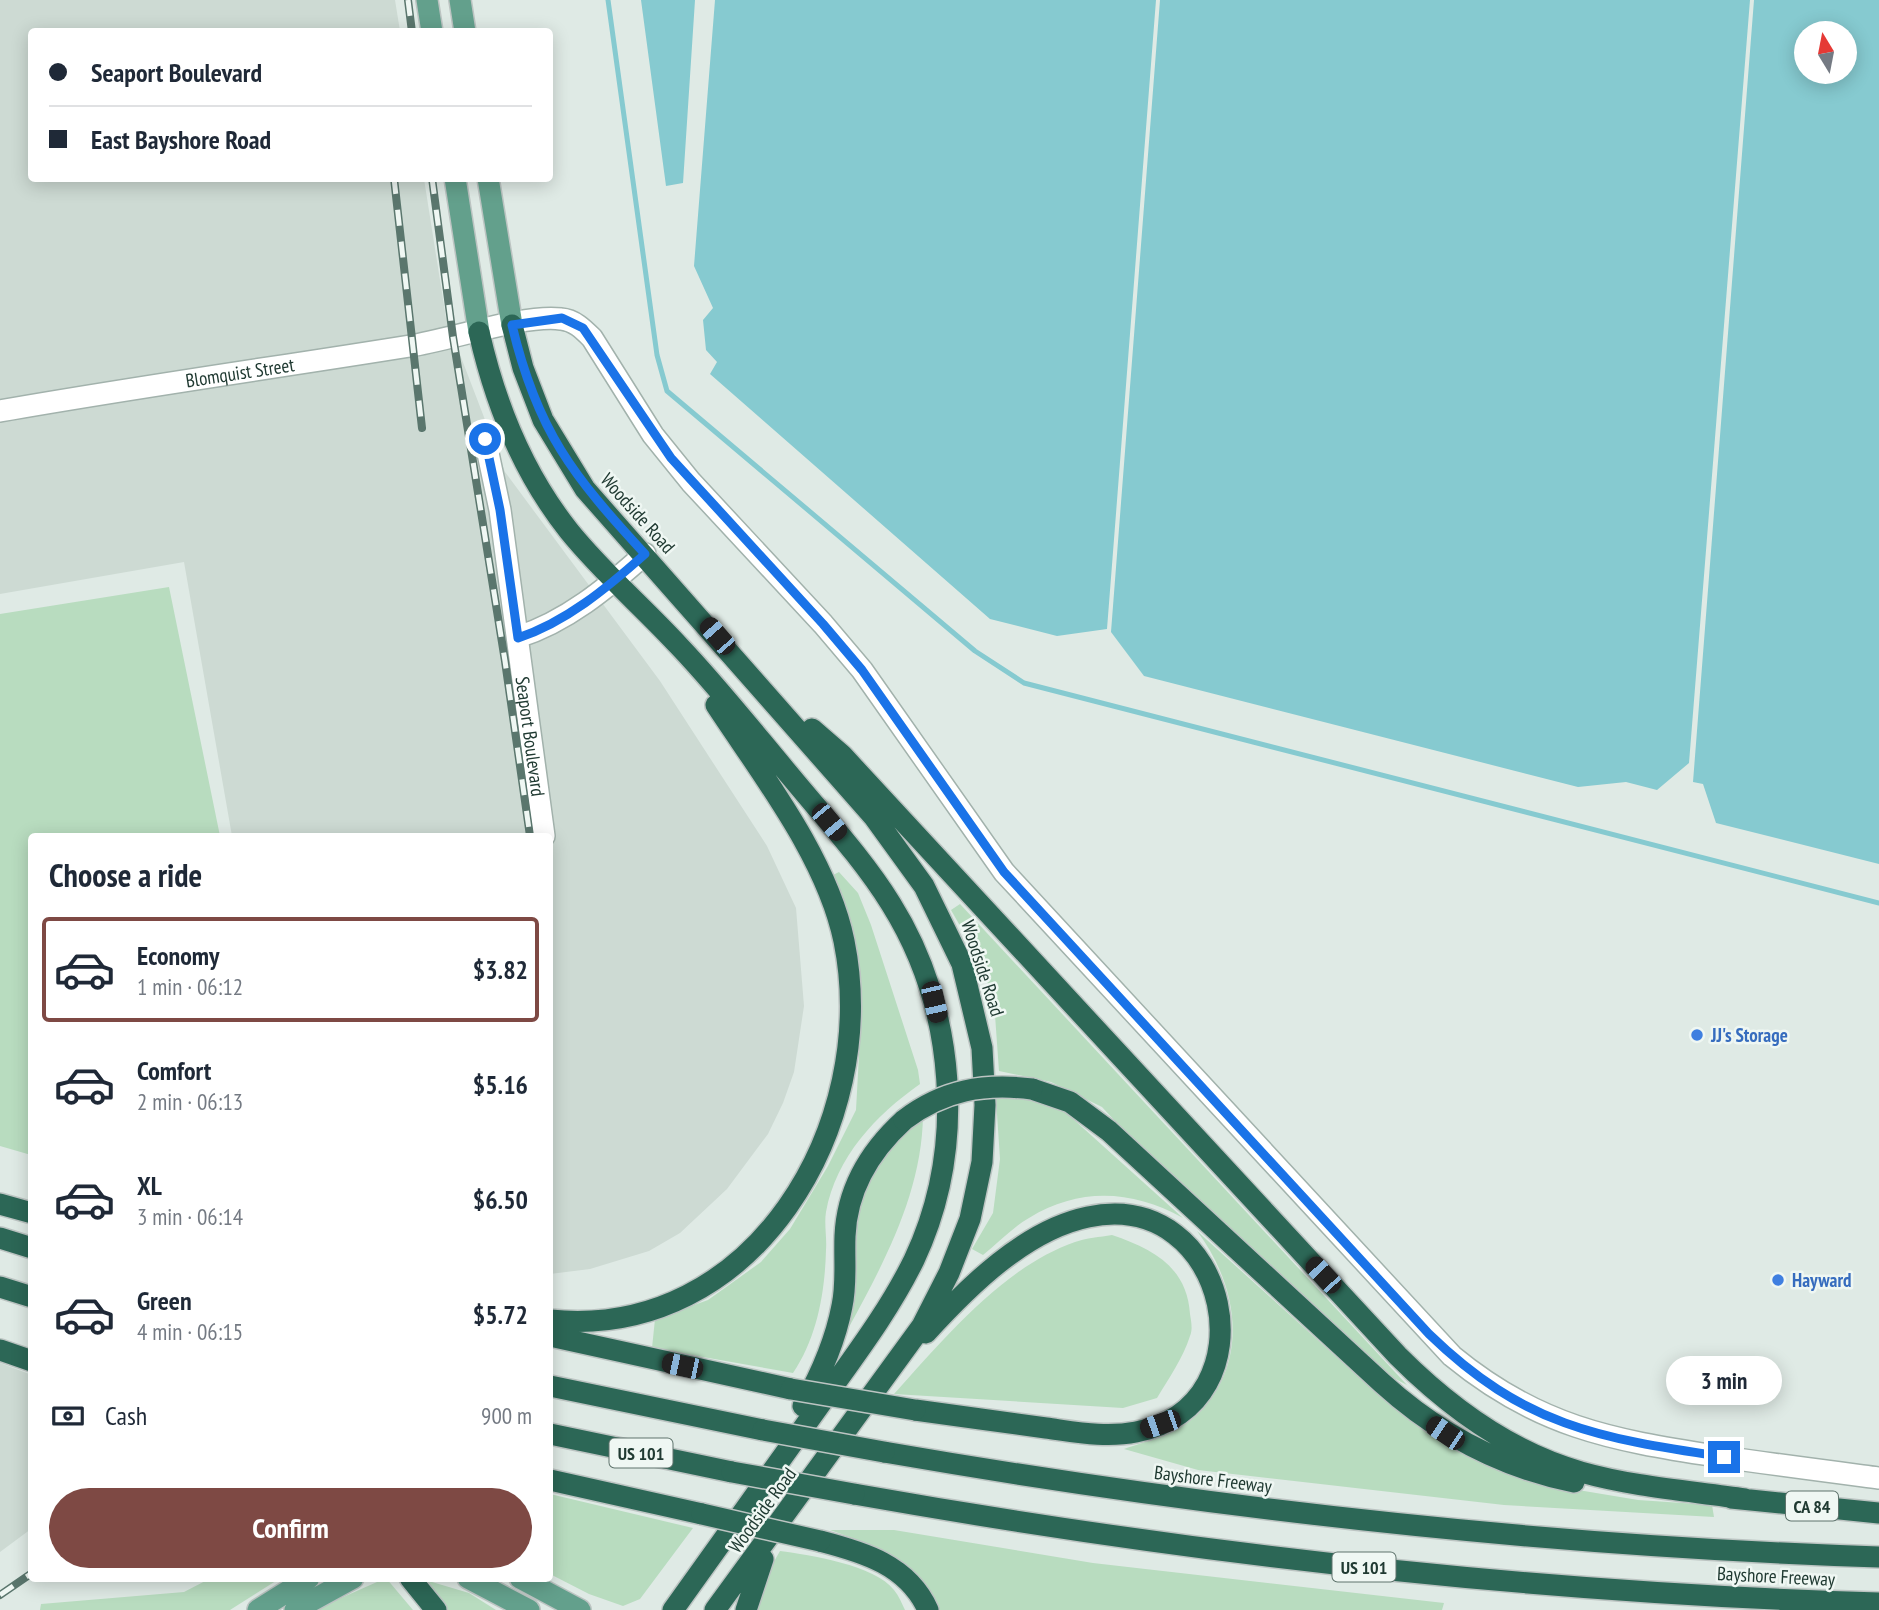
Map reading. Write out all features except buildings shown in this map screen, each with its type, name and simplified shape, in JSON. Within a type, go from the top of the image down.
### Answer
[{"type":"highway","name":"Woodside Road","points":[[512,325],[528,384],[556,445],[585,489],[874,817],[925,886],[962,964],[982,1048],[984,1134],[970,1219],[949,1273],[927,1317],[875,1393],[715,1610]]},
{"type":"highway","name":"Woodside Road","points":[[479,332],[502,412],[527,466],[568,529],[654,618],[775,757],[861,862],[892,906],[916,952],[930,989],[940,1028],[947,1079],[944,1157],[933,1208],[915,1258],[890,1306],[673,1610]]},
{"type":"highway","points":[[553,1320],[597,1320],[639,1314],[684,1298],[726,1270],[767,1231],[805,1182],[837,1110],[847,1063],[851,1021],[848,965],[836,913],[826,887],[801,838],[742,744],[654,618]]},
{"type":"highway","points":[[753,677],[842,755],[1398,1356],[1437,1393],[1505,1441],[1558,1465],[1615,1480],[1745,1499]]},
{"type":"highway","points":[[725,1537],[825,1366],[842,1306],[845,1238],[850,1202],[865,1167],[876,1149],[919,1108],[953,1093],[993,1086],[1032,1089],[1070,1102],[1109,1131],[1391,1392],[1445,1433],[1496,1458],[1552,1478],[1613,1488],[1745,1499]]},
{"type":"highway","points":[[0,1204],[28,1212]]},
{"type":"highway","points":[[553,1337],[791,1389],[915,1410],[1094,1434],[1138,1432],[1160,1424],[1192,1402],[1214,1367],[1222,1328],[1217,1291],[1188,1244],[1158,1224],[1124,1215],[1086,1217],[1035,1240],[990,1272],[932,1326],[875,1393]]},
{"type":"highway","points":[[0,1238],[28,1247]]},
{"type":"highway","points":[[0,1287],[28,1296]]},
{"type":"highway","points":[[0,1337],[28,1344]]},
{"type":"highway","points":[[0,1350],[28,1360]]},
{"type":"highway","name":"Bayshore Freeway","points":[[553,1387],[884,1452],[1175,1498],[1399,1524],[1628,1544],[1879,1557]]},
{"type":"highway","name":"Bayshore Freeway","points":[[553,1435],[853,1494],[1125,1538],[1391,1570],[1735,1597],[1879,1603]]},
{"type":"highway","points":[[553,1481],[820,1541],[884,1562],[914,1588],[928,1610]]},
{"type":"highway","name":"CA 84","points":[[1745,1499],[1879,1513]]},
{"type":"highway","points":[[746,1610],[759,1567],[782,1522]]},
{"type":"highway","points":[[413,1582],[432,1605]]},
{"type":"main road","points":[[427,0],[431,28]]},
{"type":"main road","points":[[460,0],[464,28]]},
{"type":"main road","points":[[456,182],[479,332]]},
{"type":"main road","points":[[489,182],[512,325]]},
{"type":"main road","points":[[258,1610],[303,1582]]},
{"type":"main road","points":[[295,1610],[346,1582]]},
{"type":"main road","points":[[476,1582],[529,1610]]},
{"type":"main road","points":[[528,1582],[580,1610]]},
{"type":"street","name":"Blomquist Street","points":[[0,411],[174,381],[413,346],[512,325],[562,318],[583,328],[671,458],[862,670],[1004,872],[1429,1334],[1460,1362],[1502,1394],[1565,1424],[1616,1440],[1879,1478]]},
{"type":"street","name":"Seaport Boulevard","points":[[485,439],[500,510],[544,833]]},
{"type":"street","points":[[518,638],[556,623],[617,579],[645,554]]},
{"type":"shaded area","points":[[0,0],[395,0],[400,28],[28,28],[28,182],[424,182],[446,318],[505,472],[660,681],[767,846],[796,908],[804,1006],[794,1072],[768,1134],[727,1189],[680,1233],[649,1251],[590,1269],[553,1274],[553,833],[231,833],[184,562],[0,594]]},
{"type":"shaded area","points":[[0,1363],[28,1374],[28,1531],[0,1552]]},
{"type":"green space","points":[[169,587],[219,833],[28,833],[28,1154],[0,1146],[0,614]]},
{"type":"green space","points":[[839,872],[858,893],[871,925],[918,1070],[920,1084],[888,1109],[860,1139],[839,1173],[826,1212],[825,1266],[818,1314],[808,1345],[793,1373],[652,1348],[655,1319],[708,1300],[761,1262],[790,1229],[828,1166],[856,1110],[860,1037],[858,955],[833,875]]},
{"type":"green space","points":[[960,904],[1407,1385],[1382,1372],[1138,1146],[1102,1107],[1051,1082],[999,1071],[994,1001],[979,959],[951,910]]},
{"type":"green space","points":[[1022,1098],[1062,1109],[1183,1218],[1145,1202],[1106,1196],[1087,1197],[1067,1201],[1029,1218],[983,1255],[972,1249],[993,1213],[1000,1159],[996,1099]]},
{"type":"green space","points":[[923,1115],[921,1144],[909,1199],[876,1277],[849,1327],[845,1321],[853,1209],[897,1133]]},
{"type":"green space","points":[[1197,1231],[1353,1372],[1412,1422],[1455,1450],[1542,1484],[1638,1500],[1712,1505],[1714,1517],[1504,1505],[1198,1470],[1124,1449],[1185,1425],[1201,1411],[1217,1390],[1227,1368],[1232,1345],[1229,1297],[1211,1252]]},
{"type":"green space","points":[[1112,1235],[1141,1247],[1165,1262],[1175,1272],[1187,1298],[1191,1333],[1180,1360],[1157,1398],[1123,1408],[894,1394],[954,1328],[1023,1269],[1049,1253],[1075,1242]]},
{"type":"green space","points":[[553,1495],[693,1528],[640,1599],[623,1606],[589,1594],[553,1576]]},
{"type":"green space","points":[[830,1530],[894,1530],[1093,1563],[1444,1603],[1442,1610],[933,1610],[915,1578],[904,1566],[879,1549]]},
{"type":"green space","points":[[780,1551],[841,1563],[872,1574],[894,1590],[905,1610],[755,1610],[760,1586]]},
{"type":"green space","points":[[203,1582],[274,1582],[230,1610],[40,1610],[41,1604],[184,1592]]},
{"type":"green space","points":[[377,1582],[389,1582],[413,1610],[314,1610]]},
{"type":"green space","points":[[425,1582],[469,1593],[496,1610],[448,1610]]},
{"type":"water","points":[[641,0],[695,0],[683,183],[666,186]]},
{"type":"water","points":[[715,0],[1156,0],[1107,629],[1057,636],[990,619],[710,374],[717,362],[706,350],[703,320],[713,308],[694,266]]},
{"type":"water","points":[[1160,0],[1750,0],[1689,763],[1657,790],[1626,782],[1578,787],[1144,676],[1111,632]]},
{"type":"water","points":[[1754,0],[1879,0],[1879,864],[1716,823],[1703,784],[1693,782]]},
{"type":"waterway","points":[[608,0],[657,355],[667,391],[975,651],[1024,683],[1879,903]]},
{"type":"railway","points":[[408,0],[412,28]]},
{"type":"railway","points":[[394,182],[422,428]]},
{"type":"railway","points":[[433,182],[453,337],[530,833]]},
{"type":"railway","points":[[0,1595],[28,1576]]},
{"type":"place","name":"JJ's Storage","points":[[1697,1035]]},
{"type":"place","name":"Hayward","points":[[1778,1280]]},
{"type":"route","points":[[485,439],[500,510],[518,638],[556,623],[573,612],[645,554],[585,489],[556,445],[533,396],[512,325],[562,318],[583,328],[671,458],[862,670],[955,807],[1004,872],[1429,1334],[1476,1376],[1502,1394],[1557,1421],[1616,1440],[1724,1457]]}]
